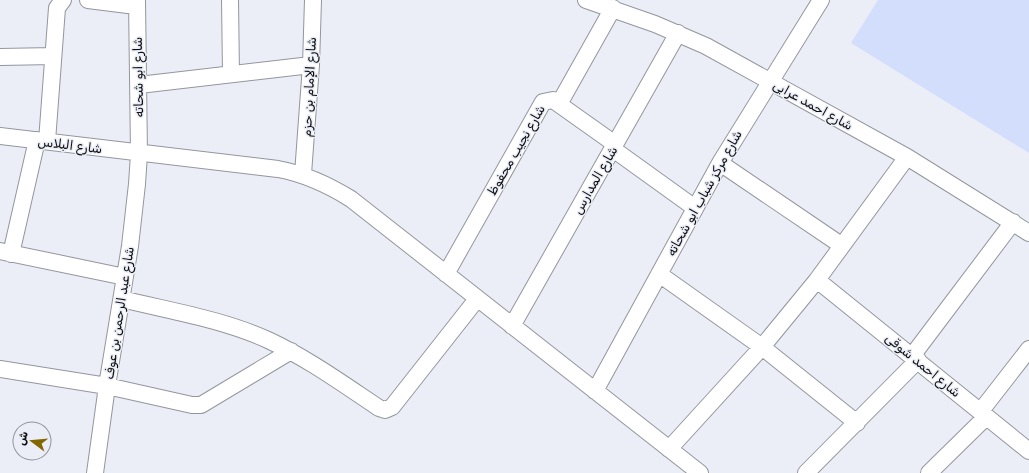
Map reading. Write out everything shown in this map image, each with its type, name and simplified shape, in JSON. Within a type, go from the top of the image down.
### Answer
[{"type":"street","points":[[63,0],[57,8],[53,56],[42,141],[6,252],[126,277]]},
{"type":"street","points":[[88,0],[136,3]]},
{"type":"street","points":[[230,0],[231,74]]},
{"type":"street","name":"شارع الإمام بن حزم","points":[[303,174],[311,65],[313,0]]},
{"type":"street","name":"شارع احمد عرابى","points":[[586,0],[613,8],[678,33],[770,81],[907,157],[1029,233]]},
{"type":"street","name":"شارع مركز شباب ابو شحاته","points":[[595,391],[720,163],[821,0]]},
{"type":"street","name":"شارع ابو شحاته","points":[[136,3],[139,85],[139,154]]},
{"type":"street","points":[[559,104],[613,8]]},
{"type":"street","name":"شارع المدارس","points":[[512,326],[678,33]]},
{"type":"street","points":[[0,57],[53,56]]},
{"type":"street","points":[[139,85],[311,65]]},
{"type":"street","name":"شارع نجيب محفوظ","points":[[446,274],[540,104],[550,100],[559,104],[695,208]]},
{"type":"street","name":"شارع البلاس","points":[[0,136],[139,154],[278,169],[303,174],[329,185],[351,199],[700,473]]},
{"type":"street","name":"شارع عبد الرحمن بن عوف","points":[[95,473],[107,386],[126,277],[134,215],[139,154]]},
{"type":"street","points":[[669,449],[762,347],[817,280],[907,157]]},
{"type":"street","points":[[720,163],[841,246]]},
{"type":"street","points":[[806,473],[857,423],[915,358],[1013,222]]},
{"type":"street","points":[[659,274],[762,347],[857,423]]},
{"type":"street","name":"شارع احمد شوقى","points":[[817,280],[1029,451]]},
{"type":"street","points":[[122,299],[245,331],[291,352],[379,408],[385,410],[392,407],[478,299]]},
{"type":"street","points":[[929,473],[983,415],[1029,349]]},
{"type":"street","points":[[0,369],[107,386],[192,405],[201,404],[291,352]]},
{"type":"shaded area","points":[[878,0],[1029,0],[1029,153],[851,43]]}]
